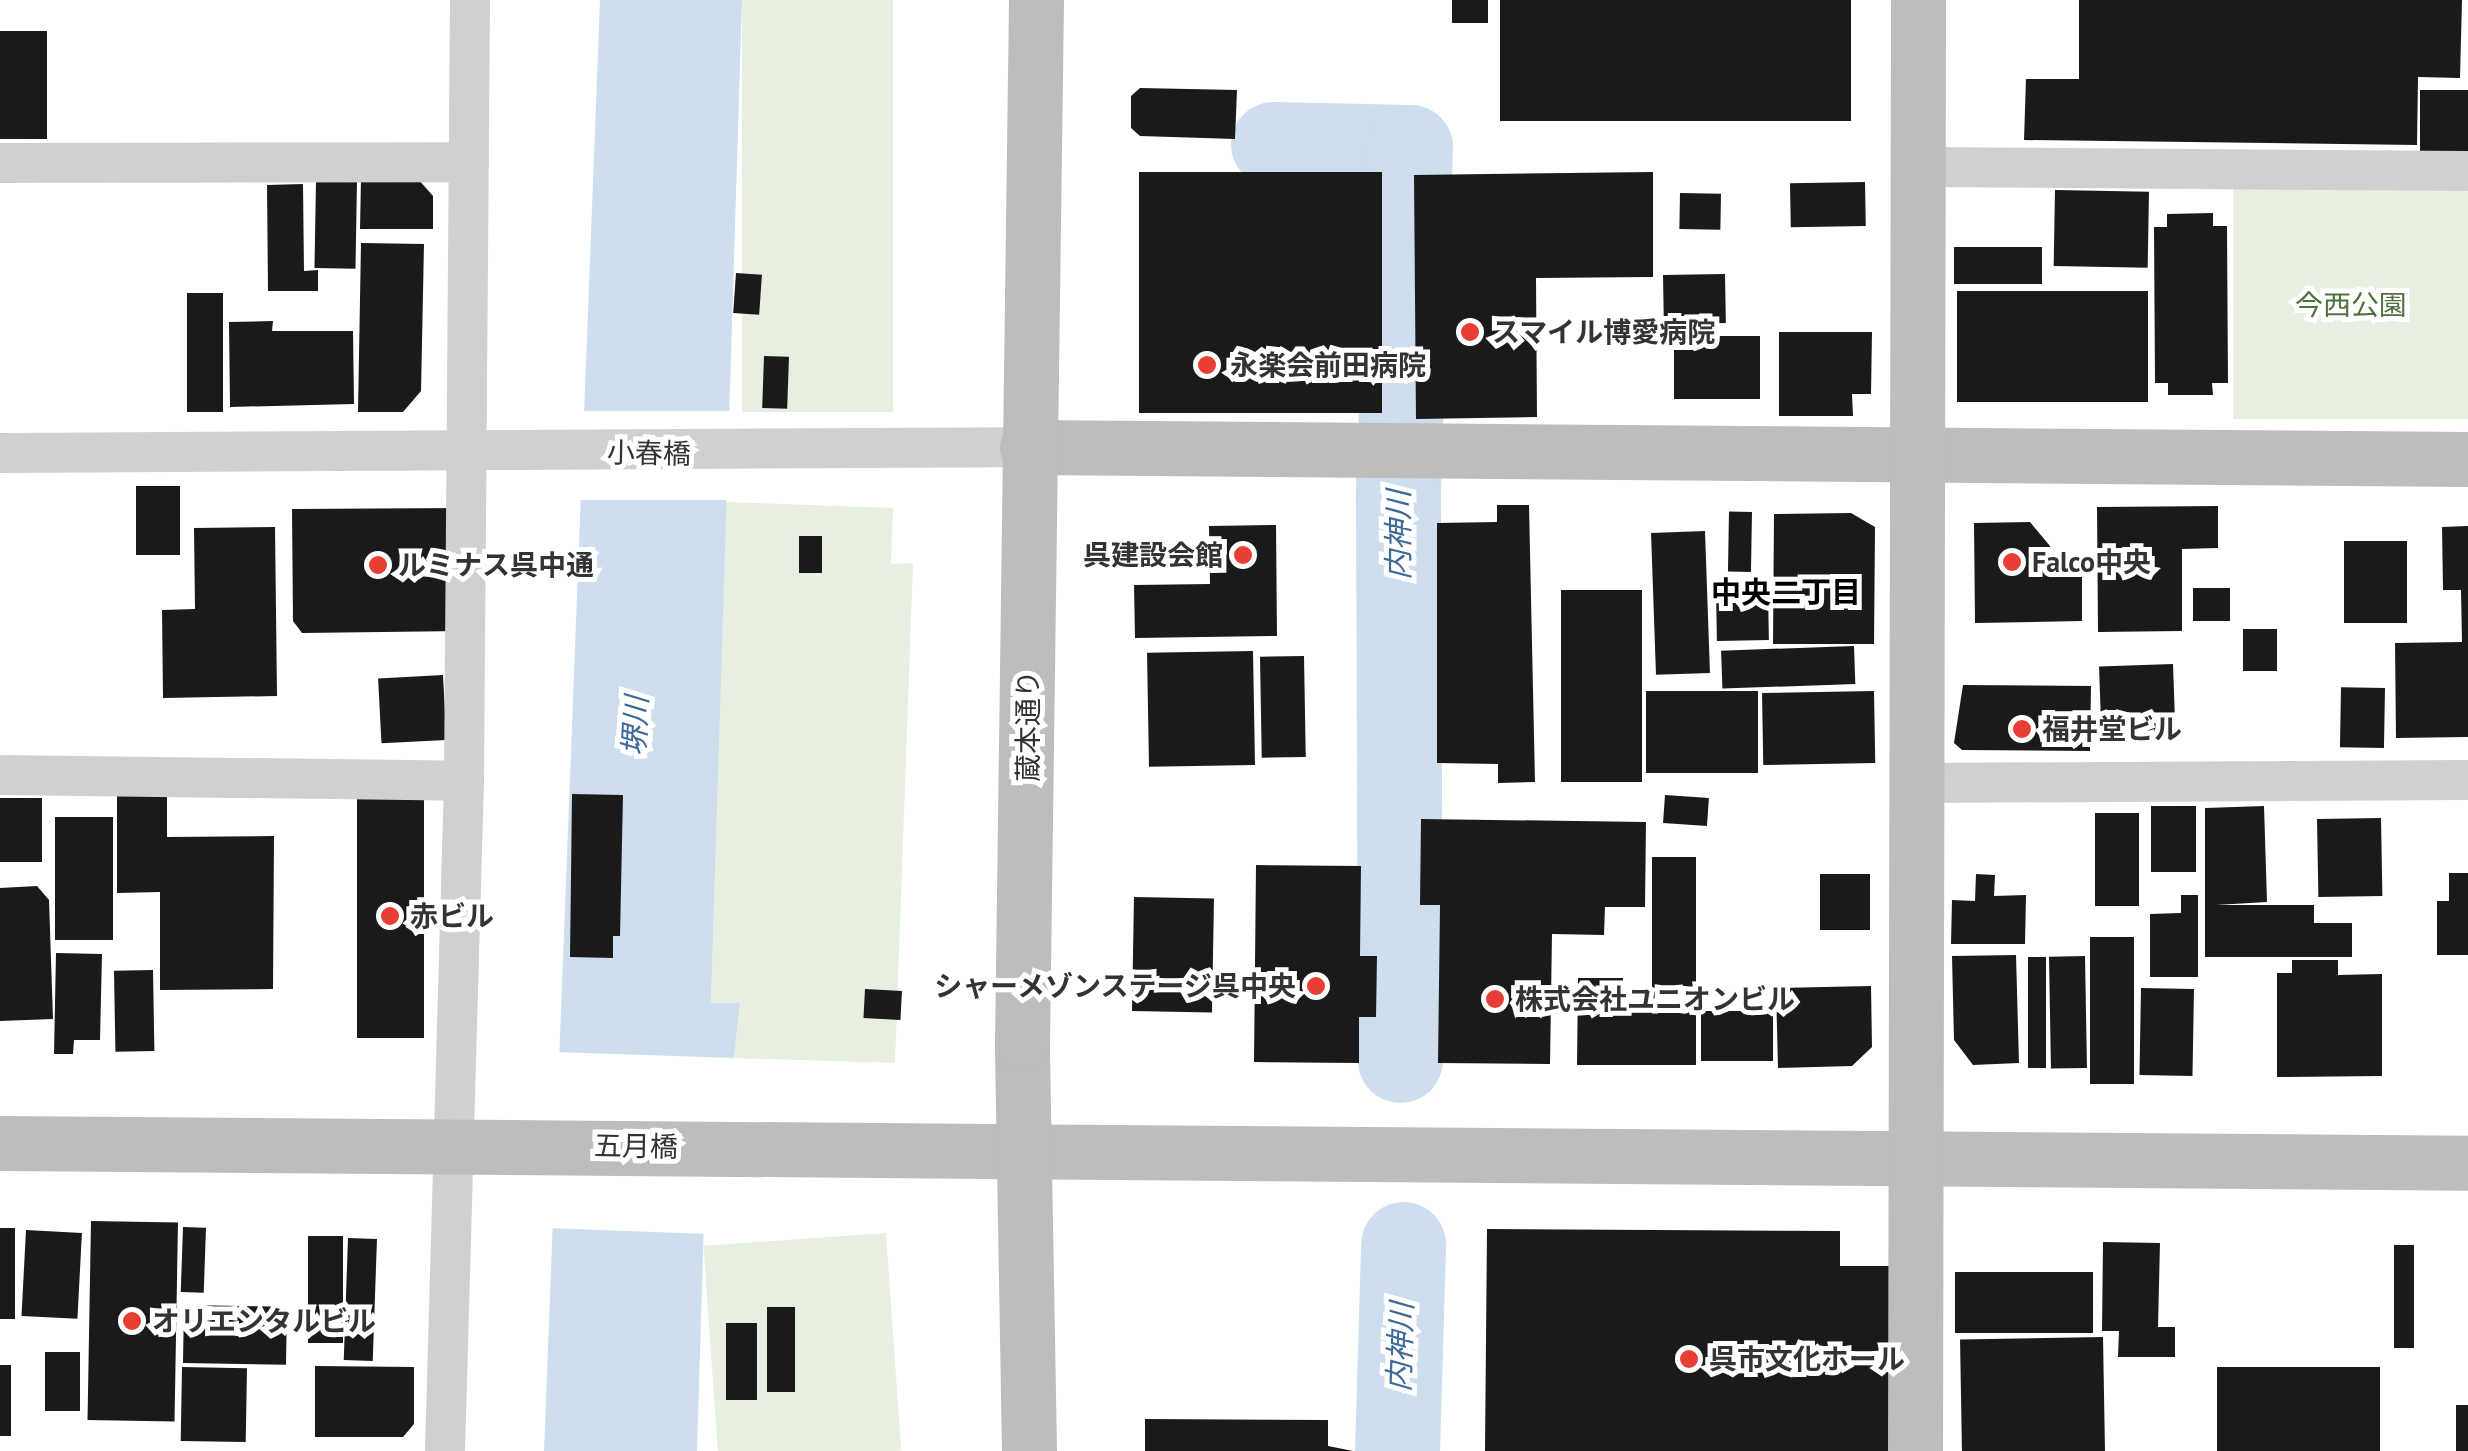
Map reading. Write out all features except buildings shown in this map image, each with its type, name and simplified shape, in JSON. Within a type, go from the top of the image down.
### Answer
[{"type":"street","points":[[445,1451],[457,1143],[464,780],[470,0]]},
{"type":"street","name":"蔵本通り","points":[[1029,1451],[1022,1151],[1027,447],[1036,0]]},
{"type":"street","points":[[1915,1451],[1918,0]]},
{"type":"street","points":[[0,163],[468,162]]},
{"type":"street","points":[[1918,167],[2468,171]]},
{"type":"street","points":[[1027,447],[1398,455],[2468,459]]},
{"type":"street","name":"小春橋","points":[[0,453],[468,450],[768,454],[1027,447]]},
{"type":"street","points":[[0,775],[464,780]]},
{"type":"street","points":[[1918,782],[2468,780]]},
{"type":"street","name":"五月橋","points":[[0,1143],[457,1143],[1917,1163],[2468,1163]]},
{"type":"green space","points":[[742,0],[893,0],[893,412],[742,412]]},
{"type":"green space","name":"今西公園","points":[[2233,189],[2468,189],[2468,419],[2233,419]]},
{"type":"green space","points":[[726,502],[893,508],[891,564],[913,563],[895,1063],[734,1058],[740,1003],[711,1004]]},
{"type":"green space","points":[[886,1233],[901,1450],[718,1451],[703,1246]]},
{"type":"water","name":"堺川","points":[[600,0],[742,0],[711,1003],[740,1003],[734,1058],[709,1058],[697,1451],[544,1451]]},
{"type":"pier","points":[[579,411],[734,411],[734,500],[579,500]]},
{"type":"pier","points":[[555,1052],[734,1058],[714,1062],[708,1234],[548,1228]]},
{"type":"waterway","name":"内神川","points":[[1273,144],[1410,147],[1398,499],[1400,1060]]},
{"type":"waterway","name":"内神川","points":[[1397,1451],[1403,1244]]},
{"type":"place","name":"スマイル博愛病院","points":[[1470,332]]},
{"type":"place","name":"永楽会前田病院","points":[[1207,365]]},
{"type":"place","name":"呉建設会館","points":[[1243,555]]},
{"type":"place","name":"Falco中央","points":[[2012,562]]},
{"type":"place","name":"ルミナス呉中通","points":[[378,565]]},
{"type":"place","name":"福井堂ビル","points":[[2022,729]]},
{"type":"place","name":"赤ビル","points":[[390,916]]},
{"type":"place","name":"シャーメゾンステージ呉中央","points":[[1316,986]]},
{"type":"place","name":"株式会社ユニオンビル","points":[[1495,999]]},
{"type":"place","name":"オリエンタルビル","points":[[132,1321]]},
{"type":"place","name":"呉市文化ホール","points":[[1689,1359]]},
{"type":"district","name":"中央二丁目","points":[[1786,592]]}]
